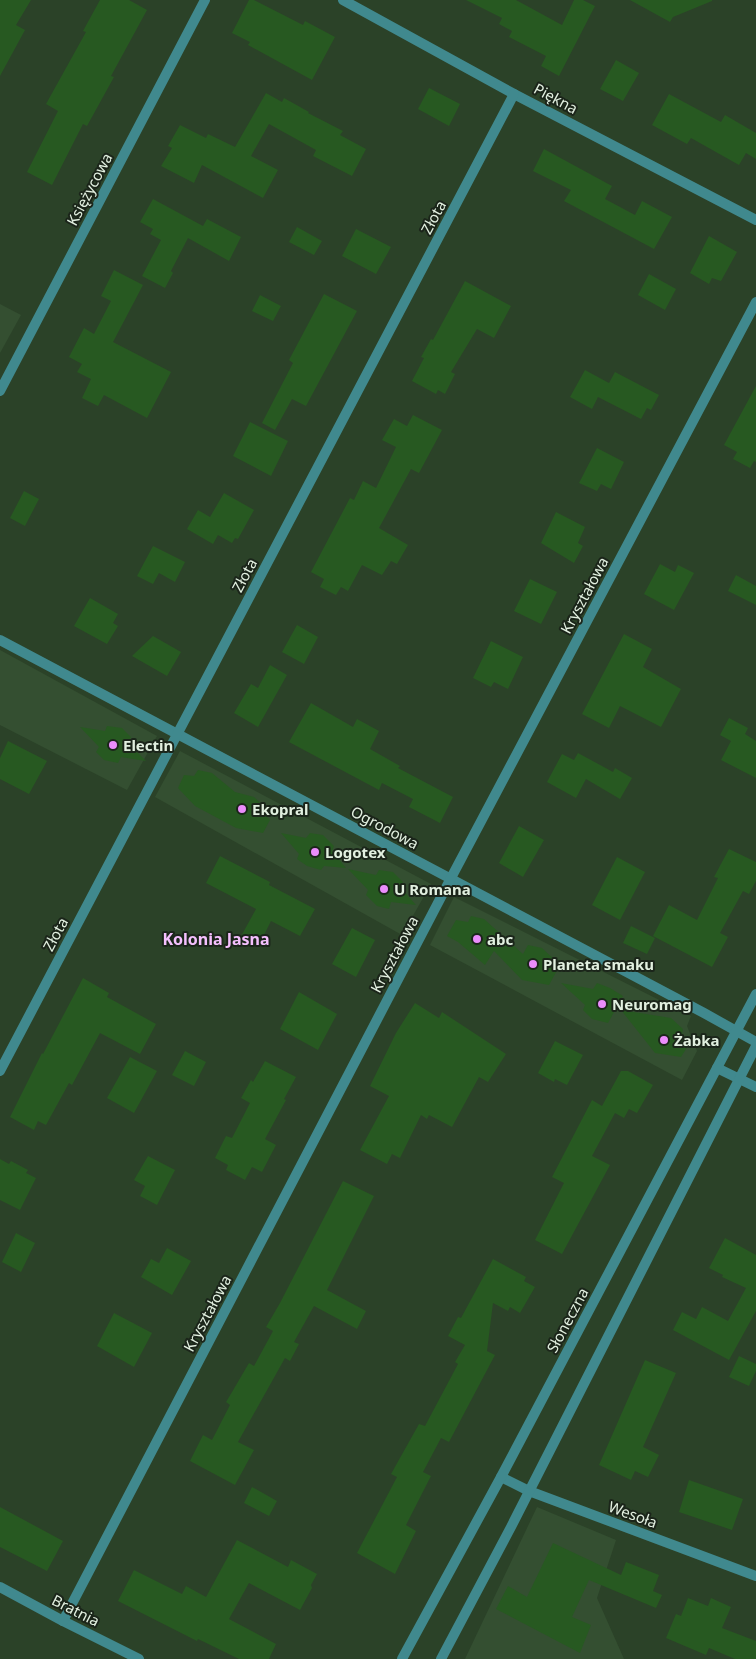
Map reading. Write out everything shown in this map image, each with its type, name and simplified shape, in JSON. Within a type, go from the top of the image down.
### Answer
[{"type":"street","name":"Księżycowa","points":[[0,391],[205,0]]},
{"type":"street","name":"Piękna","points":[[343,0],[514,94],[756,220]]},
{"type":"street","name":"Złota","points":[[0,1071],[514,94]]},
{"type":"street","name":"Kryształowa","points":[[63,1621],[451,878],[756,302]]},
{"type":"street","name":"Ogrodowa","points":[[0,640],[451,878],[756,1042]]},
{"type":"street","name":"Słoneczna","points":[[402,1659],[501,1477],[756,994]]},
{"type":"street","points":[[441,1659],[529,1492],[756,1046]]},
{"type":"street","points":[[717,1068],[756,1087]]},
{"type":"street","name":"Wesoła","points":[[501,1477],[529,1492],[756,1576]]},
{"type":"street","name":"Bratnia","points":[[0,1587],[139,1659]]},
{"type":"shaded area","points":[[0,304],[21,315],[0,353]]},
{"type":"shaded area","points":[[0,650],[157,736],[127,790],[0,725]]},
{"type":"shaded area","points":[[180,751],[431,884],[402,935],[155,797]]},
{"type":"shaded area","points":[[454,897],[691,1016],[687,1026],[697,1051],[682,1080],[430,945]]},
{"type":"shaded area","points":[[537,1507],[616,1540],[597,1598],[624,1659],[465,1659]]},
{"type":"building","points":[[0,0],[31,0],[16,25],[25,30],[0,76]]},
{"type":"building","points":[[100,0],[129,0],[147,10],[111,76],[114,77],[87,126],[83,124],[52,185],[27,172],[58,111],[46,104],[86,32],[83,31]]},
{"type":"building","points":[[249,0],[254,0],[303,25],[305,21],[335,37],[312,80],[248,45],[250,42],[232,33]]},
{"type":"building","points":[[466,0],[516,0],[562,25],[574,0],[583,0],[595,6],[559,76],[541,66],[546,56],[509,37],[512,31],[499,24],[502,18]]},
{"type":"building","points":[[630,0],[712,1],[673,17],[670,22]]},
{"type":"building","points":[[616,60],[639,73],[623,101],[600,89]]},
{"type":"building","points":[[429,88],[460,104],[449,126],[418,109]]},
{"type":"building","points":[[266,93],[282,102],[284,98],[343,131],[340,135],[366,149],[352,176],[313,156],[316,150],[269,124],[251,156],[278,170],[263,198],[202,165],[194,183],[161,166],[172,148],[168,146],[180,125],[206,138],[208,134],[235,147]]},
{"type":"building","points":[[669,94],[721,122],[725,115],[756,133],[756,159],[746,153],[739,165],[691,138],[687,144],[652,125]]},
{"type":"building","points":[[544,149],[612,186],[605,199],[635,215],[642,201],[672,217],[654,249],[564,201],[571,190],[533,171]]},
{"type":"building","points":[[153,199],[203,226],[207,219],[241,237],[229,261],[188,238],[171,271],[173,273],[165,288],[142,276],[161,240],[150,234],[153,229],[140,222]]},
{"type":"building","points":[[297,227],[322,241],[314,255],[289,242]]},
{"type":"building","points":[[356,229],[391,247],[376,274],[342,256]]},
{"type":"building","points":[[709,236],[737,252],[721,281],[712,278],[709,284],[690,273]]},
{"type":"building","points":[[114,270],[143,285],[113,342],[171,372],[147,418],[104,395],[98,406],[82,398],[91,379],[77,372],[82,364],[69,357],[84,328],[94,334],[111,301],[101,296]]},
{"type":"building","points":[[649,274],[676,289],[665,310],[638,295]]},
{"type":"building","points":[[465,281],[511,306],[494,338],[477,329],[451,372],[455,374],[445,394],[438,390],[436,394],[412,381],[424,358],[421,357],[431,339],[433,340]]},
{"type":"building","points":[[324,294],[357,311],[306,406],[292,399],[275,430],[262,423],[293,363],[289,360]]},
{"type":"building","points":[[260,295],[281,306],[273,321],[252,311]]},
{"type":"building","points":[[585,370],[609,383],[615,372],[659,395],[651,410],[647,408],[641,419],[598,397],[592,409],[570,397]]},
{"type":"building","points":[[756,386],[756,462],[754,461],[750,468],[733,459],[737,452],[724,445]]},
{"type":"building","points":[[413,415],[442,430],[419,473],[411,469],[379,528],[408,545],[397,564],[391,561],[382,575],[362,565],[348,591],[341,587],[336,595],[320,587],[324,579],[311,572],[350,498],[354,500],[363,481],[376,488],[396,447],[382,440],[394,419],[407,426]]},
{"type":"building","points":[[250,422],[288,441],[271,476],[233,456]]},
{"type":"building","points":[[597,448],[624,462],[611,489],[601,484],[597,491],[579,483]]},
{"type":"building","points":[[24,491],[39,499],[25,526],[10,518]]},
{"type":"building","points":[[224,493],[254,510],[238,539],[235,538],[232,543],[218,535],[213,544],[187,529],[198,510],[210,517]]},
{"type":"building","points":[[556,512],[585,527],[578,543],[583,546],[574,563],[541,543]]},
{"type":"building","points":[[153,546],[185,562],[175,582],[159,573],[153,584],[137,576]]},
{"type":"building","points":[[660,564],[675,572],[678,565],[694,573],[674,610],[644,594]]},
{"type":"building","points":[[736,575],[756,586],[756,605],[728,591]]},
{"type":"building","points":[[530,579],[557,592],[541,624],[514,611]]},
{"type":"building","points":[[90,598],[118,614],[113,623],[118,626],[107,644],[74,626]]},
{"type":"building","points":[[297,625],[318,637],[304,664],[282,652]]},
{"type":"building","points":[[624,634],[652,649],[643,667],[681,689],[661,727],[620,706],[609,728],[582,714]]},
{"type":"building","points":[[153,636],[181,652],[167,676],[132,656]]},
{"type":"building","points":[[491,641],[523,657],[508,689],[494,682],[491,687],[473,678]]},
{"type":"building","points":[[270,665],[287,675],[258,727],[234,713],[251,684],[258,688]]},
{"type":"building","points":[[311,703],[353,727],[357,719],[379,731],[370,749],[400,766],[398,768],[453,797],[440,823],[409,807],[413,799],[382,783],[379,790],[289,742]]},
{"type":"building","points":[[729,718],[748,728],[745,734],[756,741],[756,778],[721,760],[731,741],[720,735]]},
{"type":"building","name":"Electin","points":[[107,726],[122,728],[131,737],[128,743],[146,761],[121,757],[118,763],[104,760],[96,752],[99,747],[80,727],[105,731]]},
{"type":"building","points":[[8,741],[47,761],[29,794],[0,779],[0,758]]},
{"type":"building","points":[[578,753],[613,772],[615,768],[632,778],[620,799],[586,779],[576,798],[547,782],[562,754],[574,760]]},
{"type":"building","points":[[198,770],[212,773],[235,792],[254,797],[265,807],[262,812],[270,820],[263,833],[236,828],[195,806],[178,788],[184,775],[194,776]]},
{"type":"building","points":[[519,826],[544,840],[523,877],[499,863]]},
{"type":"building","name":"Logotex","points":[[281,833],[306,838],[310,833],[323,835],[334,846],[332,851],[346,868],[324,866],[321,870],[307,866],[297,859],[299,854]]},
{"type":"building","points":[[729,849],[756,862],[756,881],[749,894],[743,891],[720,933],[728,937],[712,967],[653,936],[669,905],[697,920],[718,878],[714,877]]},
{"type":"building","points":[[220,856],[270,882],[269,885],[315,909],[300,936],[271,921],[258,947],[240,938],[256,909],[206,883]]},
{"type":"building","points":[[617,857],[645,872],[620,920],[592,905]]},
{"type":"building","name":"U Romana","points":[[348,869],[376,875],[379,870],[393,872],[403,882],[401,888],[416,905],[391,902],[389,909],[377,906],[366,895],[368,890]]},
{"type":"building","points":[[471,916],[484,919],[523,954],[528,945],[542,948],[560,965],[549,985],[522,980],[494,951],[485,965],[458,942],[447,936],[456,920],[468,922]]},
{"type":"building","points":[[631,926],[655,938],[647,954],[623,943]]},
{"type":"building","points":[[352,928],[375,940],[356,977],[332,964]]},
{"type":"building","points":[[83,978],[109,993],[107,997],[156,1024],[140,1054],[100,1033],[72,1085],[69,1083],[46,1125],[38,1121],[34,1130],[10,1117]]},
{"type":"building","name":"Neuromag","points":[[561,983],[593,989],[597,983],[623,996],[608,1023],[592,1019],[583,1010],[585,1005]]},
{"type":"building","points":[[299,992],[337,1014],[318,1050],[280,1029]]},
{"type":"building","points":[[415,1003],[439,1018],[442,1012],[506,1054],[488,1082],[479,1077],[452,1127],[429,1115],[427,1119],[421,1115],[400,1158],[392,1154],[387,1164],[360,1150],[389,1096],[370,1086],[396,1033]]},
{"type":"building","name":"Żabka","points":[[621,1010],[671,1018],[683,1029],[682,1033],[688,1046],[681,1057],[655,1053]]},
{"type":"building","points":[[555,1041],[583,1055],[567,1085],[555,1079],[554,1082],[538,1073]]},
{"type":"building","points":[[185,1051],[206,1062],[194,1086],[172,1075]]},
{"type":"building","points":[[130,1057],[157,1071],[134,1113],[107,1098]]},
{"type":"building","points":[[265,1061],[296,1077],[265,1139],[276,1145],[262,1172],[252,1167],[245,1180],[226,1170],[228,1165],[215,1158],[226,1136],[232,1138],[250,1103],[241,1098]]},
{"type":"building","points":[[621,1071],[628,1071],[653,1085],[637,1113],[629,1109],[624,1118],[615,1113],[592,1156],[610,1165],[562,1254],[535,1240],[564,1183],[552,1177],[592,1100],[602,1106]]},
{"type":"building","points":[[148,1156],[175,1170],[157,1205],[140,1196],[145,1186],[134,1180]]},
{"type":"building","points":[[0,1159],[9,1164],[11,1161],[28,1170],[26,1173],[36,1178],[20,1210],[0,1200]]},
{"type":"building","points":[[343,1181],[374,1196],[327,1290],[366,1311],[357,1329],[314,1306],[294,1342],[299,1344],[290,1361],[285,1358],[238,1442],[254,1450],[235,1485],[190,1461],[203,1435],[212,1440],[230,1405],[226,1402],[249,1363],[254,1366],[273,1331],[266,1327]]},
{"type":"building","points":[[16,1233],[35,1243],[21,1272],[2,1262]]},
{"type":"building","points":[[725,1238],[756,1255],[756,1311],[729,1360],[673,1330],[682,1312],[696,1319],[702,1307],[728,1321],[746,1288],[722,1277],[723,1275],[709,1268]]},
{"type":"building","points":[[167,1248],[191,1261],[172,1295],[141,1277],[151,1259],[159,1263]]},
{"type":"building","points":[[493,1259],[526,1277],[524,1281],[535,1287],[520,1313],[510,1307],[508,1311],[493,1303],[487,1351],[495,1355],[449,1442],[441,1438],[423,1472],[431,1476],[406,1525],[416,1531],[395,1574],[357,1553],[397,1477],[391,1474],[419,1424],[425,1426],[458,1364],[455,1362],[465,1345],[448,1336],[458,1317],[461,1318]]},
{"type":"building","points":[[114,1313],[152,1333],[134,1367],[97,1346]]},
{"type":"building","points":[[739,1356],[756,1364],[756,1371],[749,1386],[729,1377]]},
{"type":"building","points":[[645,1360],[676,1373],[643,1447],[659,1455],[648,1477],[635,1471],[631,1480],[599,1465]]},
{"type":"building","points":[[689,1480],[743,1499],[732,1530],[679,1512]]},
{"type":"building","points":[[252,1487],[277,1501],[269,1516],[244,1503]]},
{"type":"building","points":[[0,1507],[63,1541],[47,1571],[0,1547]]},
{"type":"building","points":[[237,1540],[288,1567],[291,1560],[317,1574],[300,1610],[249,1583],[229,1619],[276,1644],[269,1659],[239,1659],[198,1639],[197,1641],[118,1601],[134,1570],[182,1594],[186,1586],[206,1597]]},
{"type":"building","points":[[553,1543],[621,1575],[626,1562],[659,1575],[653,1591],[662,1595],[656,1608],[589,1580],[572,1617],[591,1625],[580,1653],[496,1609],[508,1586],[527,1597]]},
{"type":"building","points":[[688,1598],[708,1606],[711,1598],[731,1607],[722,1628],[756,1641],[756,1659],[735,1659],[709,1648],[706,1655],[666,1638],[676,1614],[681,1616]]},
{"type":"place","name":"Electin","points":[[113,745]]},
{"type":"place","name":"Ekopral","points":[[242,809]]},
{"type":"place","name":"Logotex","points":[[315,852]]},
{"type":"place","name":"U Romana","points":[[384,889]]},
{"type":"place","name":"abc","points":[[477,939]]},
{"type":"place","name":"Planeta smaku","points":[[533,964]]},
{"type":"place","name":"Neuromag","points":[[602,1004]]},
{"type":"place","name":"Żabka","points":[[664,1040]]},
{"type":"district","name":"Kolonia Jasna","points":[[216,939]]}]
